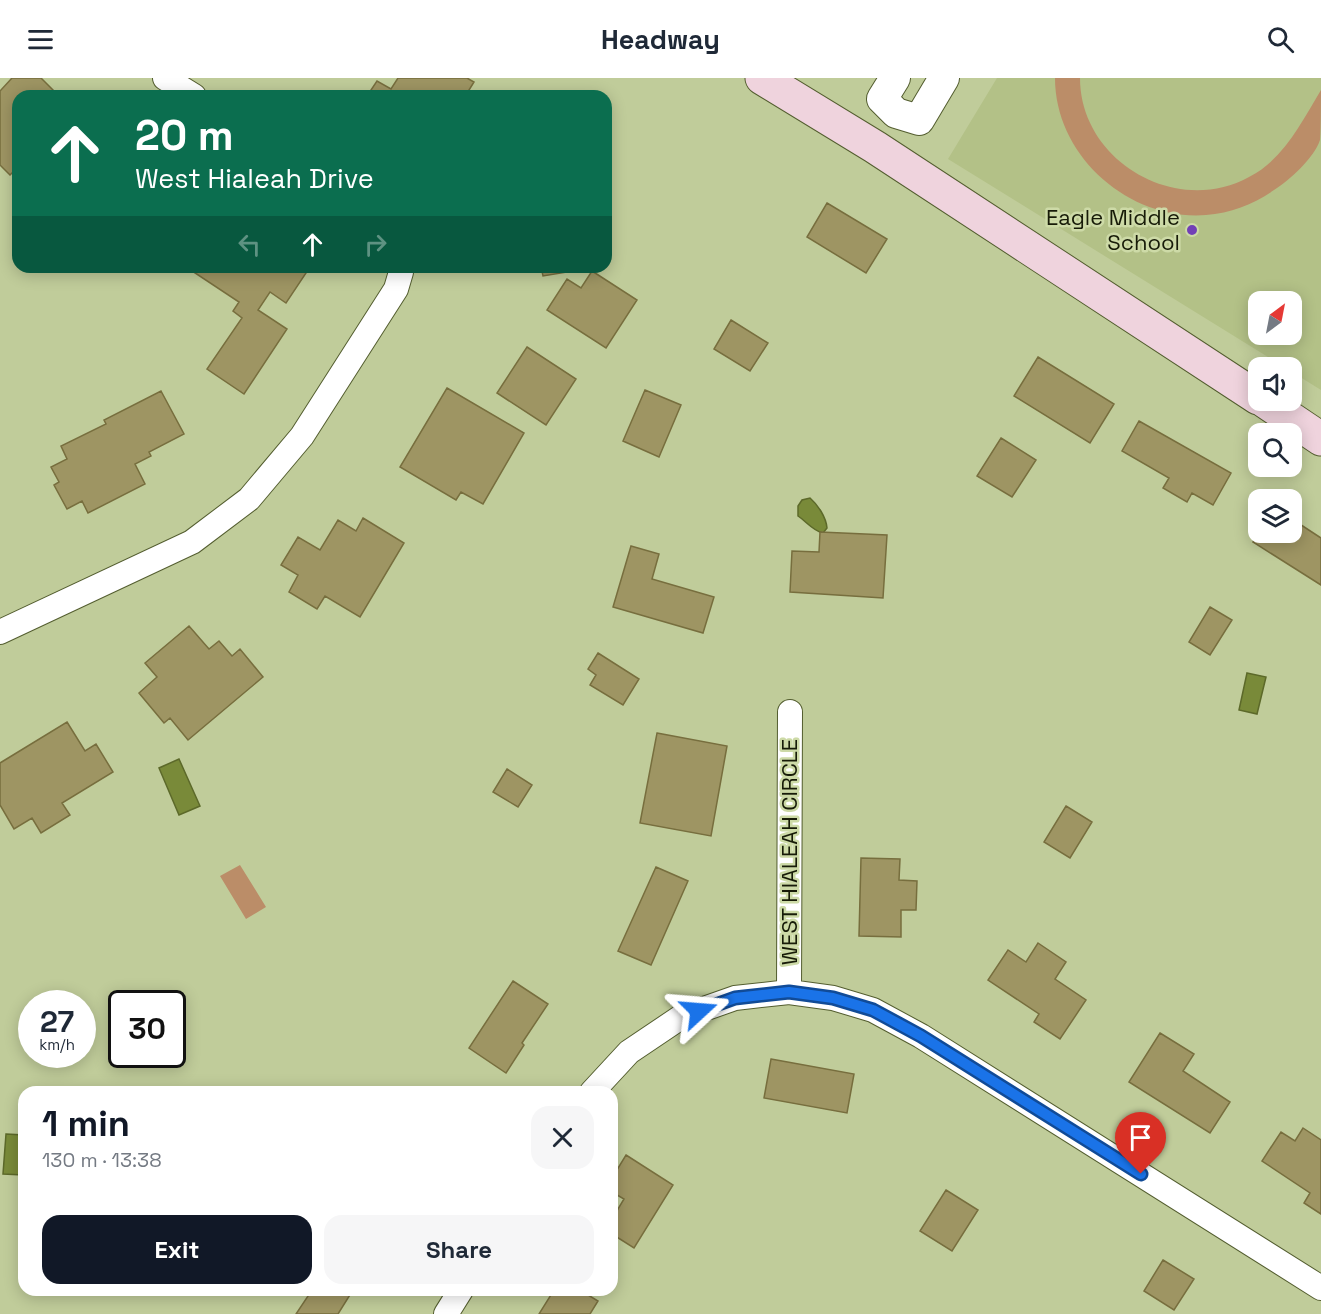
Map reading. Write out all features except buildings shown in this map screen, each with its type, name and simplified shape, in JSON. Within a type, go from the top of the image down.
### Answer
[{"type":"main road","points":[[762,78],[875,147],[1248,391]]},
{"type":"main road","points":[[1279,411],[1321,439]]},
{"type":"street","points":[[165,78],[184,90]]},
{"type":"street","points":[[895,78],[882,99],[896,113],[919,120],[944,78]]},
{"type":"street","points":[[875,147],[896,113]]},
{"type":"street","points":[[0,633],[192,542],[249,499],[302,436],[396,289],[401,273]]},
{"type":"street","name":"WEST HIALEAH CIRCLE","points":[[789,992],[790,712]]},
{"type":"street","points":[[597,1086],[628,1052],[681,1017],[735,998],[789,992],[833,998],[873,1010],[921,1036],[1321,1288]]},
{"type":"street","points":[[446,1314],[457,1296]]},
{"type":"shaded area","name":"Eagle Middle School","points":[[997,78],[1321,78],[1321,390],[1302,378],[1302,357],[1268,357],[1248,345],[1302,345],[1302,291],[1248,291],[1248,345],[948,159]]},
{"type":"shaded area","points":[[1055,78],[1080,78],[1084,108],[1096,134],[1114,156],[1137,174],[1163,185],[1192,190],[1221,188],[1249,177],[1282,150],[1321,90],[1320,140],[1313,154],[1294,175],[1258,200],[1215,214],[1177,214],[1150,207],[1124,195],[1102,178],[1082,157],[1068,133],[1058,107]]},
{"type":"shaded area","points":[[810,498],[819,508],[825,520],[827,528],[823,533],[798,516],[798,506],[802,500]]},
{"type":"shaded area","points":[[1247,673],[1266,677],[1257,714],[1239,710]]},
{"type":"shaded area","points":[[179,759],[200,806],[179,815],[159,768]]},
{"type":"shaded area","points":[[240,865],[266,907],[246,919],[220,876]]},
{"type":"shaded area","points":[[6,1134],[18,1135],[18,1175],[3,1174]]},
{"type":"place","name":"Eagle Middle School","points":[[1192,230]]},
{"type":"route","points":[[699,1011],[735,998],[789,992],[833,998],[873,1010],[921,1036],[1141,1174]]}]
